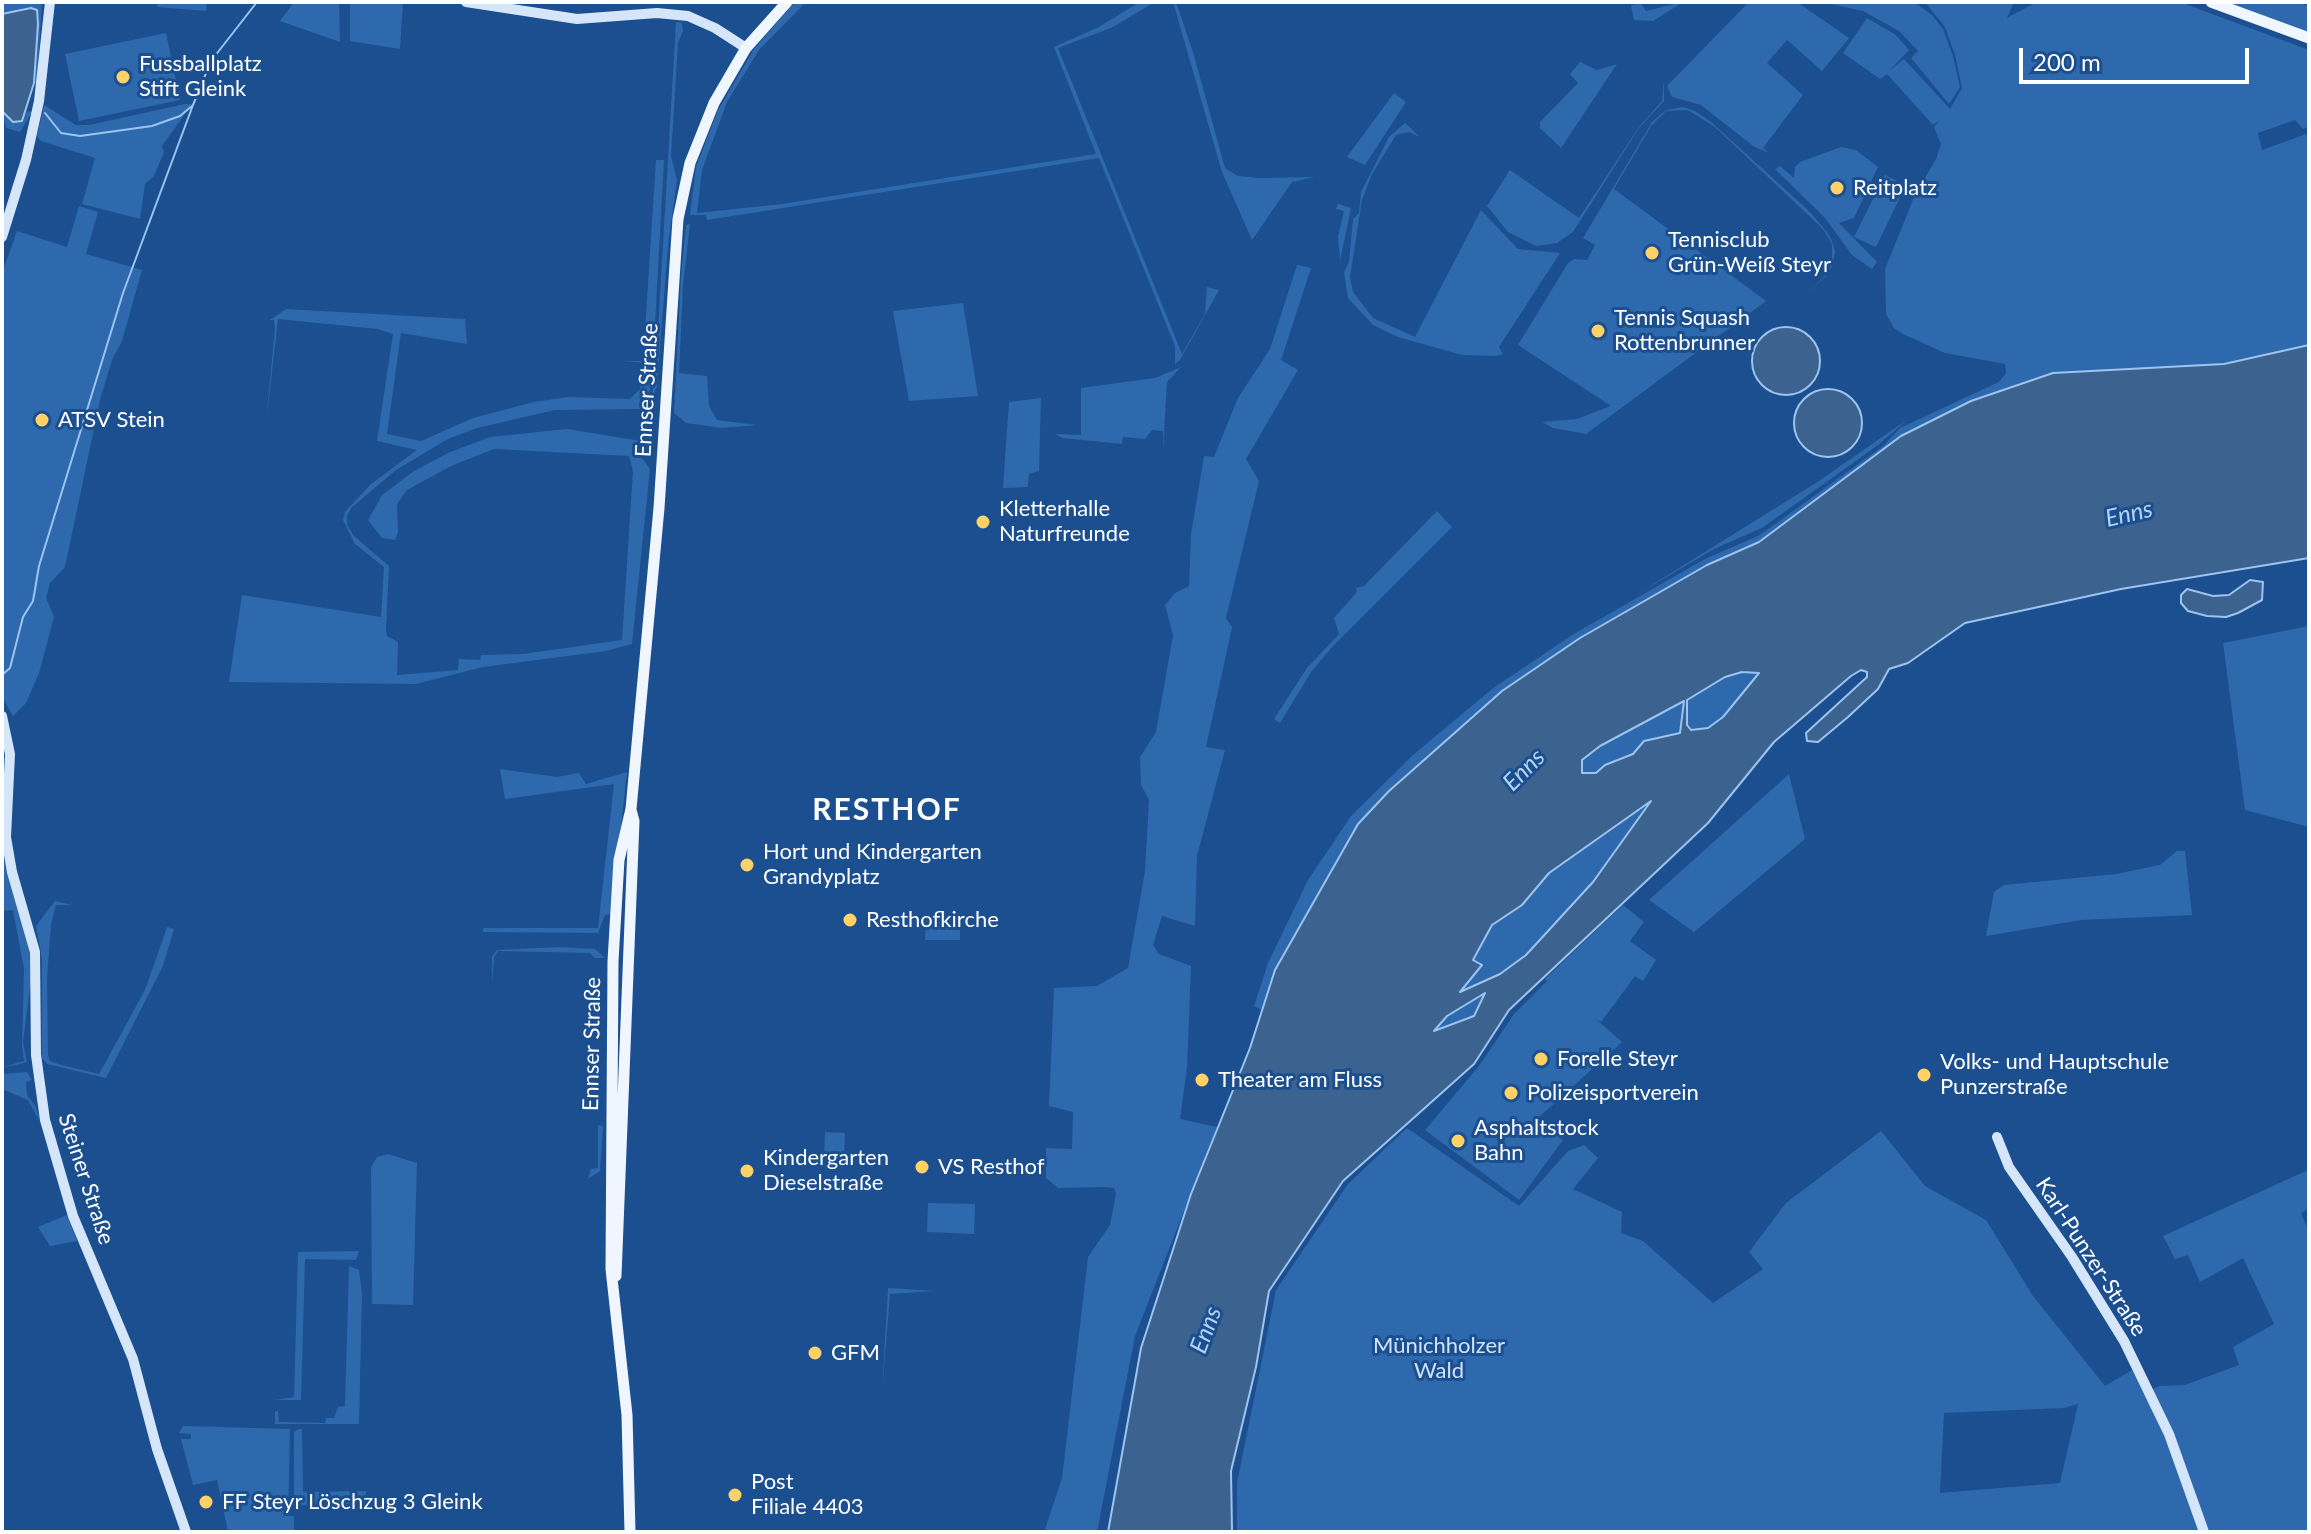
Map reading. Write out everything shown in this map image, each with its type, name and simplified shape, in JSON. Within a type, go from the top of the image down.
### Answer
[{"type":"main road","name":"Ennser Straße","points":[[630,1532],[629,1442],[615,1281],[611,1269],[609,1197],[613,961],[619,860],[631,809],[659,508],[682,196],[709,114],[746,48],[787,2]]},
{"type":"main road","points":[[2211,2],[2309,38]]},
{"type":"street","points":[[2,237],[26,160],[39,101],[50,2]]},
{"type":"street","points":[[466,2],[568,18],[657,13],[688,16],[715,28],[746,48]]},
{"type":"street","points":[[688,16],[692,4]]},
{"type":"street","name":"Steiner Straße","points":[[2,716],[10,754],[6,837],[12,872],[35,952],[36,1055],[49,1138],[73,1216],[133,1359],[157,1449],[186,1532]]},
{"type":"street","name":"Karl-Punzer-Straße","points":[[1997,1137],[2009,1167],[2124,1341],[2169,1434],[2204,1532]]},
{"type":"green space","points":[[2,2],[42,2],[37,84],[34,83],[37,10],[2,14]]},
{"type":"green space","points":[[158,2],[207,2],[206,11],[157,7]]},
{"type":"green space","points":[[294,2],[339,2],[340,42],[280,21]]},
{"type":"green space","points":[[350,2],[403,2],[400,49],[350,41]]},
{"type":"green space","points":[[795,2],[806,2],[759,50],[727,102],[702,170],[697,213],[782,204],[1096,154],[1054,47],[1097,28],[1140,2],[1155,2],[1111,28],[1058,48],[1182,354],[1205,314],[1207,287],[1219,290],[1180,360],[1175,364],[1175,346],[1099,158],[707,220],[706,215],[690,215],[696,167],[718,110],[754,49]]},
{"type":"green space","points":[[1173,2],[1176,2],[1193,52],[1225,168],[1238,176],[1315,177],[1292,182],[1252,240],[1222,172]]},
{"type":"green space","points":[[1640,2],[1646,11],[1683,2],[1653,21],[1634,20],[1631,6]]},
{"type":"green space","points":[[1749,2],[1797,2],[1849,38],[1822,71],[1787,40],[1767,63],[1803,95],[1763,148],[1769,153],[1753,146],[1701,105],[1672,97],[1667,86]]},
{"type":"green space","points":[[1821,2],[1914,2],[1932,15],[1943,29],[1960,87],[1949,104],[1911,58],[1918,51],[1899,31],[1863,11]]},
{"type":"green space","points":[[1925,2],[2014,2],[2007,18],[2037,2],[2180,2],[2309,50],[2309,126],[2303,129],[2295,120],[2258,133],[2262,150],[2309,133],[2309,345],[2224,364],[2053,373],[1971,401],[1901,436],[1759,542],[1707,565],[1580,638],[1358,824],[1275,970],[1262,1010],[1254,1006],[1268,963],[1308,880],[1351,816],[1413,755],[1492,689],[1572,635],[1705,559],[1760,535],[1883,446],[1900,428],[1999,382],[2006,373],[2005,364],[1945,353],[1903,334],[1894,328],[1886,314],[1885,269],[1915,195],[1936,159],[1941,144],[1934,127],[1940,120],[1933,125],[1887,74],[1880,79],[1843,53],[1867,18],[1896,35],[1909,50],[1889,71],[1904,59],[1950,109],[1962,88],[1955,55],[1945,27]]},
{"type":"green space","points":[[2227,2],[2294,2],[2309,6],[2309,32]]},
{"type":"green space","points":[[676,22],[682,23],[683,31],[678,43],[671,156],[677,180],[668,245],[657,387],[649,404],[655,381]]},
{"type":"green space","name":"Fussballplatz Stift Gleink","points":[[166,33],[180,100],[79,121],[65,54]]},
{"type":"green space","points":[[1580,62],[1597,70],[1617,64],[1561,148],[1540,128],[1540,122],[1578,83],[1570,74]]},
{"type":"green space","points":[[1664,80],[1664,101],[1639,128],[1573,232],[1557,243],[1536,246],[1508,232],[1487,206],[1510,170],[1579,218],[1639,127],[1662,101]]},
{"type":"green space","points":[[1394,93],[1406,102],[1365,165],[1347,157]]},
{"type":"green space","points":[[192,104],[162,146],[164,152],[154,176],[145,184],[140,219],[82,204],[95,158],[41,141],[37,136],[44,105],[76,125],[89,125]]},
{"type":"green space","points":[[1683,107],[1711,122],[1808,210],[1831,239],[1835,251],[1833,265],[1827,274],[1832,262],[1832,244],[1823,229],[1715,127],[1688,110],[1666,111],[1651,126],[1614,189],[1766,301],[1586,434],[1553,428],[1542,422],[1577,419],[1611,406],[1518,345],[1568,263],[1574,259],[1587,260],[1595,245],[1583,238],[1652,122],[1666,110]]},
{"type":"green space","points":[[2,111],[13,122],[22,121],[27,111],[32,112],[20,132],[6,128]]},
{"type":"green space","points":[[1405,123],[1420,137],[1409,132],[1396,135],[1372,174],[1362,200],[1350,277],[1353,292],[1373,318],[1415,337],[1481,210],[1518,249],[1560,253],[1499,347],[1503,354],[1462,355],[1398,337],[1373,325],[1348,298],[1344,272],[1349,262],[1353,219],[1359,213],[1361,192],[1389,137]]},
{"type":"green space","name":"Reitplatz","points":[[1841,147],[1856,150],[1878,167],[1854,218],[1839,223],[1877,262],[1872,269],[1852,255],[1825,218],[1775,169],[1780,166],[1794,178],[1795,167],[1800,162]]},
{"type":"green space","points":[[656,160],[664,160],[653,360],[648,363],[623,361],[643,361]]},
{"type":"green space","name":"Reitplatz","points":[[1885,175],[1906,185],[1876,247],[1854,237]]},
{"type":"green space","points":[[1338,204],[1351,208],[1340,261],[1338,236],[1344,211],[1336,209]]},
{"type":"green space","name":"ATSV Stein","points":[[79,206],[98,212],[86,254],[142,270],[122,341],[112,360],[100,400],[65,567],[50,583],[46,598],[54,617],[39,673],[26,703],[13,716],[2,697],[2,273],[17,231],[67,247]]},
{"type":"green space","points":[[690,224],[683,285],[679,373],[707,376],[709,406],[717,420],[757,425],[722,428],[686,423],[674,413],[681,277],[686,225]]},
{"type":"green space","points":[[1297,265],[1311,268],[1281,360],[1298,370],[1246,459],[1259,481],[1226,618],[1232,627],[1206,747],[1225,750],[1197,856],[1195,926],[1162,916],[1153,945],[1159,954],[1191,966],[1187,1068],[1180,1119],[1217,1127],[1135,1336],[1097,1532],[1044,1532],[1062,1478],[1088,1257],[1110,1225],[1116,1194],[1114,1188],[1107,1187],[1058,1188],[1046,1178],[1046,1148],[1072,1149],[1073,1112],[1049,1106],[1054,988],[1097,986],[1128,968],[1145,871],[1149,800],[1141,785],[1140,757],[1156,732],[1173,635],[1165,605],[1175,593],[1189,586],[1191,534],[1204,456],[1214,457],[1238,398],[1270,349]]},
{"type":"green space","points":[[963,303],[978,396],[909,401],[893,311]]},
{"type":"green space","points":[[286,309],[465,319],[467,344],[401,333],[387,434],[421,441],[473,418],[534,402],[568,397],[630,399],[640,389],[640,366],[652,367],[650,390],[640,409],[555,410],[477,428],[448,439],[396,470],[351,508],[347,516],[347,525],[354,536],[389,566],[386,629],[387,636],[398,642],[397,675],[458,670],[459,659],[480,660],[481,655],[523,654],[622,640],[633,471],[629,456],[494,449],[451,466],[407,490],[397,504],[398,533],[395,540],[382,538],[368,520],[382,495],[414,471],[448,453],[490,437],[567,429],[641,441],[642,458],[650,469],[632,644],[606,651],[483,667],[416,684],[229,682],[242,595],[381,617],[384,567],[355,544],[343,520],[345,512],[371,484],[417,450],[377,441],[393,334],[378,329],[278,319],[266,424],[275,328],[274,320],[270,320]]},
{"type":"green space","points":[[1181,367],[1167,382],[1163,450],[1163,431],[1152,430],[1145,439],[1123,437],[1122,444],[1063,438],[1055,434],[1081,435],[1081,388],[1155,378]]},
{"type":"green space","points":[[1041,398],[1039,471],[1029,474],[1028,487],[1003,488],[1009,402]]},
{"type":"green space","points":[[1908,419],[1878,445],[1762,528],[1714,549],[1634,596],[1819,481]]},
{"type":"green space","points":[[1437,511],[1452,527],[1333,646],[1311,672],[1280,723],[1274,719],[1307,668],[1339,634],[1334,618],[1357,592],[1356,588],[1364,586]]},
{"type":"green space","points":[[2309,626],[2309,827],[2245,810],[2223,643]]},
{"type":"green space","points":[[1742,672],[1759,672],[1723,717],[1708,728],[1692,731],[1687,725],[1686,700],[1725,677]]},
{"type":"green space","points":[[1684,701],[1680,733],[1644,741],[1633,754],[1605,765],[1596,773],[1582,773],[1582,760],[1600,746]]},
{"type":"green space","points":[[500,769],[557,777],[579,773],[586,784],[627,772],[611,914],[605,915],[598,933],[483,932],[483,928],[598,928],[614,784],[505,799]]},
{"type":"green space","points":[[1789,774],[1805,839],[1694,932],[1649,900]]},
{"type":"green space","points":[[1653,799],[1593,882],[1526,955],[1500,974],[1459,992],[1481,965],[1473,961],[1492,925],[1522,905],[1549,873]]},
{"type":"green space","points":[[2177,851],[2185,851],[2192,915],[2081,920],[1986,936],[1994,892],[2004,885],[2116,874],[2160,865]]},
{"type":"green space","points":[[2,852],[29,945],[31,980],[23,1042],[27,1062],[3,1067],[24,1061],[22,1045],[24,969],[13,910],[2,911]]},
{"type":"green space","points":[[55,901],[72,905],[56,905],[51,924],[47,978],[48,1055],[50,1061],[99,1074],[145,990],[167,927],[174,929],[163,966],[106,1078],[47,1064],[42,1058],[42,959],[36,926]]},
{"type":"green space","name":"Polizeisportverein","points":[[1623,905],[1644,922],[1630,941],[1656,960],[1643,981],[1635,976],[1601,1022],[1597,1020],[1622,1042],[1537,1119],[1563,1140],[1519,1200],[1425,1130],[1479,1066],[1514,1014],[1547,981],[1545,979]]},
{"type":"green space","points":[[926,915],[960,916],[960,940],[925,940]]},
{"type":"green space","points":[[595,949],[605,958],[595,958],[590,953],[498,951],[494,957],[492,984],[492,957],[497,950]]},
{"type":"green space","points":[[1487,992],[1474,1016],[1433,1032],[1447,1016]]},
{"type":"green space","points":[[27,1072],[32,1080],[26,1082],[27,1095],[36,1107],[40,1122],[28,1100],[2,1089],[2,1074]]},
{"type":"green space","points":[[598,1125],[603,1126],[600,1171],[588,1179],[591,1169],[598,1168]]},
{"type":"green space","name":"Münichholzer Wald","points":[[1407,1128],[1519,1206],[1568,1151],[1584,1145],[1598,1158],[1573,1189],[1622,1212],[1621,1233],[1643,1241],[1713,1303],[1763,1269],[1749,1252],[1786,1203],[1881,1131],[1925,1186],[1986,1220],[2033,1296],[2105,1386],[2132,1370],[2144,1394],[2159,1386],[2185,1385],[2239,1365],[2233,1347],[2274,1324],[2243,1258],[2200,1282],[2188,1255],[2175,1259],[2163,1236],[2306,1171],[2309,1176],[2309,1209],[2301,1213],[2309,1232],[2309,1532],[1237,1532],[1237,1483],[1276,1290],[1348,1184]],"holes":[[[2078,1404],[2060,1483],[1940,1493],[1944,1413],[2064,1408]]]},
{"type":"green space","points":[[825,1132],[845,1133],[844,1158],[824,1157]]},
{"type":"green space","points":[[388,1154],[417,1163],[413,1305],[372,1304],[371,1167],[377,1157]]},
{"type":"green space","points":[[928,1203],[975,1204],[974,1234],[927,1232]]},
{"type":"green space","points":[[67,1215],[77,1241],[50,1246],[38,1227]]},
{"type":"green space","points":[[359,1251],[356,1260],[305,1259],[301,1400],[275,1400],[294,1397],[298,1252]]},
{"type":"green space","points":[[349,1266],[359,1270],[362,1294],[359,1424],[275,1424],[275,1411],[278,1411],[279,1422],[325,1423],[326,1418],[334,1418],[338,1407],[345,1406]]},
{"type":"green space","points":[[888,1288],[934,1291],[890,1294],[882,1392]]},
{"type":"green space","points":[[183,1426],[290,1429],[288,1516],[294,1516],[294,1532],[228,1532],[217,1480],[193,1485],[181,1439],[191,1439],[191,1434],[179,1433]]},
{"type":"green space","points":[[302,1429],[303,1492],[366,1491],[366,1505],[294,1505],[294,1432]]},
{"type":"water","points":[[31,8],[37,10],[38,24],[34,83],[22,121],[13,122],[2,111],[2,14]]},
{"type":"water","points":[[1786,327],[1810,337],[1820,361],[1810,385],[1786,395],[1762,385],[1752,361],[1762,337]]},
{"type":"water","name":"Enns","points":[[2309,345],[2309,558],[2121,589],[1965,623],[1908,663],[1889,669],[1878,689],[1848,717],[1818,742],[1807,741],[1806,733],[1867,677],[1867,672],[1861,670],[1851,676],[1774,742],[1708,823],[1509,1010],[1474,1064],[1343,1181],[1269,1291],[1256,1367],[1231,1471],[1232,1532],[1108,1532],[1141,1348],[1191,1194],[1250,1048],[1275,970],[1358,824],[1389,791],[1502,691],[1580,638],[1707,565],[1759,542],[1901,436],[1971,401],[2053,373],[2224,364]],"holes":[[[1742,672],[1759,673],[1723,717],[1708,728],[1691,730],[1687,725],[1687,700],[1725,677]],[[1684,701],[1680,733],[1644,741],[1633,754],[1605,765],[1596,773],[1582,773],[1582,760],[1600,746]],[[1651,801],[1593,882],[1526,955],[1500,974],[1460,992],[1482,965],[1473,960],[1492,925],[1522,905],[1549,873]],[[1485,993],[1474,1016],[1434,1031],[1447,1016]]]},
{"type":"water","points":[[1828,389],[1852,399],[1862,423],[1852,447],[1828,457],[1804,447],[1794,423],[1804,399]]},
{"type":"water","points":[[2250,580],[2263,582],[2262,600],[2226,617],[2188,611],[2181,603],[2181,595],[2187,589],[2213,596],[2229,595]]},
{"type":"waterway","points":[[2,675],[10,668],[23,617],[33,601],[39,566],[123,293],[193,105],[211,61],[257,2]]},
{"type":"waterway","points":[[45,113],[61,133],[80,136],[152,126],[180,116],[192,106]]},
{"type":"place","name":"Fussballplatz Stift Gleink","points":[[123,77]]},
{"type":"place","name":"Reitplatz","points":[[1837,188]]},
{"type":"place","name":"Tennisclub Grün-Weiß Steyr","points":[[1652,253]]},
{"type":"place","name":"Tennis Squash Rottenbrunner","points":[[1598,331]]},
{"type":"place","name":"ATSV Stein","points":[[42,420]]},
{"type":"place","name":"Kletterhalle Naturfreunde","points":[[983,522]]},
{"type":"place","name":"Hort und Kindergarten Grandyplatz","points":[[747,865]]},
{"type":"place","name":"Resthofkirche","points":[[850,920]]},
{"type":"place","name":"Forelle Steyr","points":[[1541,1059]]},
{"type":"place","name":"Volks- und Hauptschule Punzerstraße","points":[[1924,1075]]},
{"type":"place","name":"Theater am Fluss","points":[[1202,1080]]},
{"type":"place","name":"Polizeisportverein","points":[[1511,1093]]},
{"type":"place","name":"Asphaltstock Bahn","points":[[1458,1141]]},
{"type":"place","name":"VS Resthof","points":[[922,1167]]},
{"type":"place","name":"Kindergarten Dieselstraße","points":[[747,1171]]},
{"type":"place","name":"GFM","points":[[815,1353]]},
{"type":"place","name":"Post Filiale 4403","points":[[735,1495]]},
{"type":"place","name":"FF Steyr Löschzug 3 Gleink","points":[[206,1502]]},
{"type":"district","name":"RESTHOF","points":[[887,810]]}]
